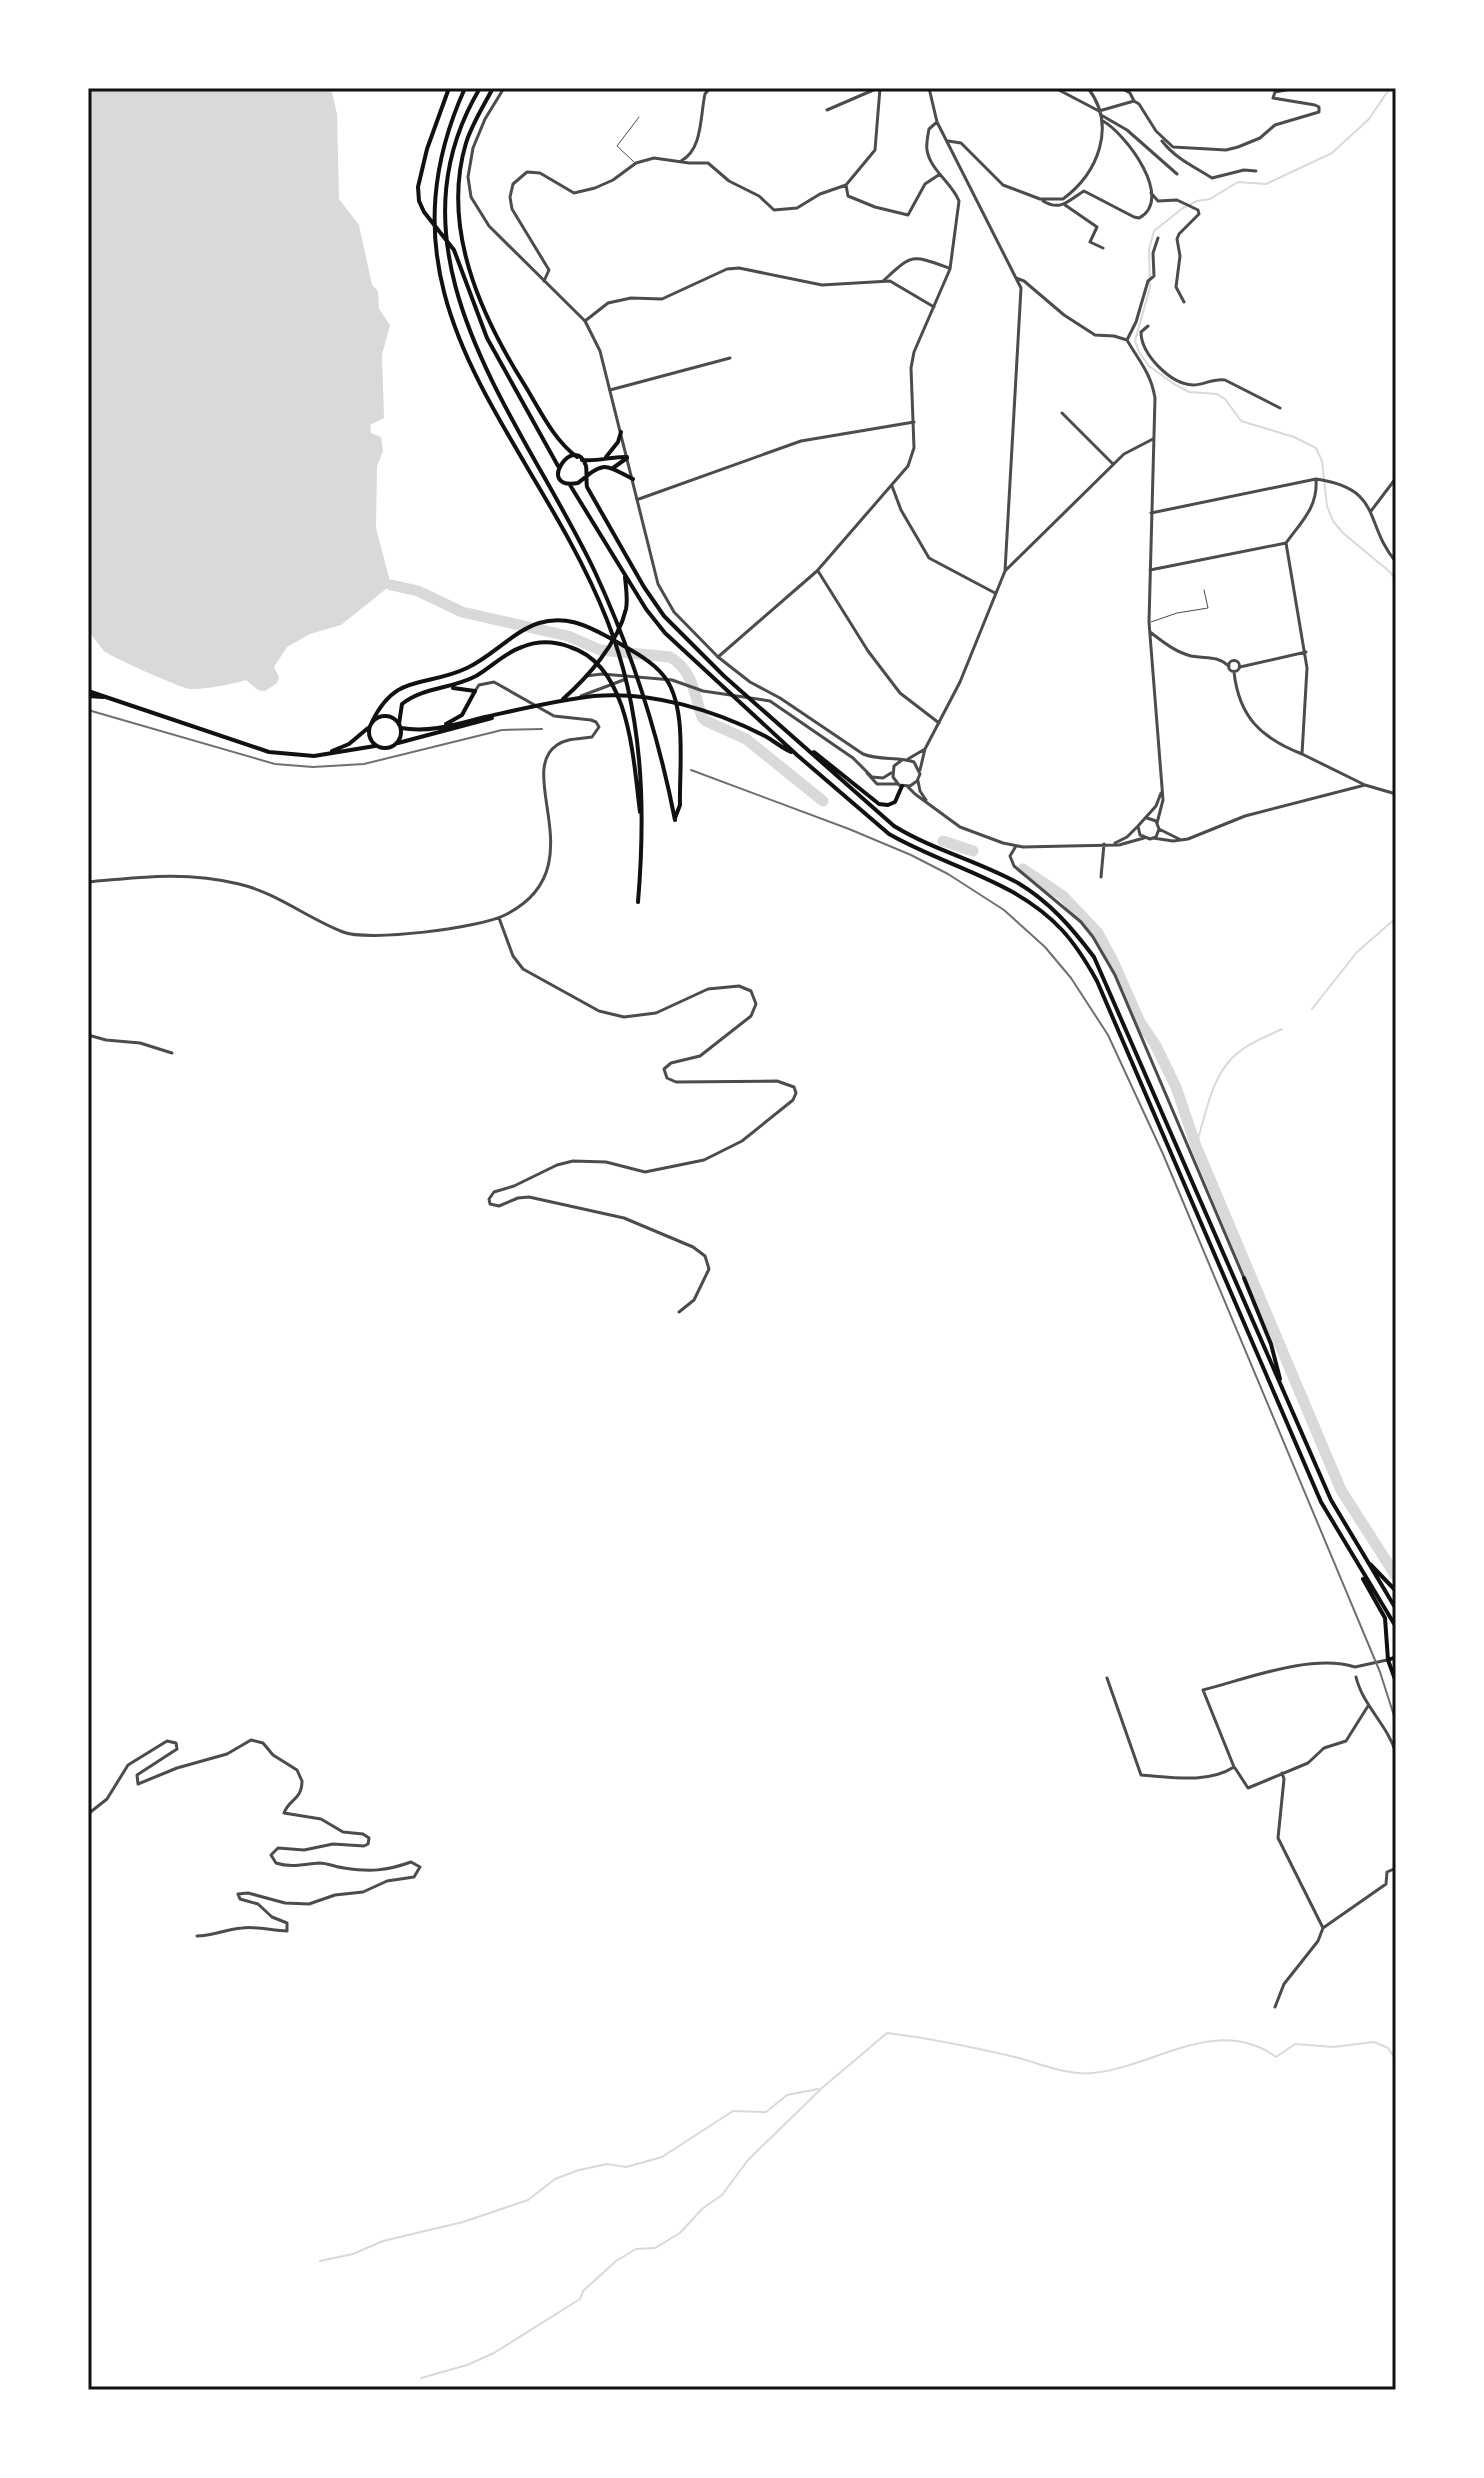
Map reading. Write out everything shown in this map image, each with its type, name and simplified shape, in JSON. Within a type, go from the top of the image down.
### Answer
[{"type":"main road","points":[[449,88],[427,149],[418,187],[419,201],[454,250],[487,338],[558,466],[561,480],[570,485],[646,609],[665,633],[797,755],[889,834],[1017,894],[1061,929],[1080,952],[1097,981],[1321,1502],[1396,1627]]},
{"type":"main road","points":[[465,88],[443,148],[434,195],[436,256],[445,297],[477,381],[586,573],[621,661],[641,770],[643,828],[638,902]]},
{"type":"main road","points":[[375,746],[369,737],[371,724],[382,703],[396,690],[464,670],[537,624],[565,620],[589,626],[657,668],[669,682],[678,705],[680,805],[675,820],[652,719],[621,631],[585,553],[486,371],[458,300],[451,272],[446,224],[449,170],[463,124],[480,88]]},
{"type":"main road","points":[[493,88],[467,140],[458,208],[468,266],[482,310],[500,345],[562,445],[586,466],[587,487],[664,616],[724,676],[894,826],[916,839],[995,872],[1042,899],[1069,924],[1094,957],[1331,1500],[1396,1609]]},
{"type":"main road","points":[[604,459],[618,442],[621,432]]},
{"type":"main road","points":[[558,466],[568,457],[593,461],[627,457]]},
{"type":"main road","points":[[613,468],[627,457]]},
{"type":"main road","points":[[570,485],[604,467],[613,468],[633,479]]},
{"type":"main road","points":[[560,702],[590,671],[622,619],[627,595],[625,575]]},
{"type":"main road","points":[[398,743],[402,704],[410,698],[479,675],[499,658],[523,646],[551,643],[575,648],[604,669],[614,684],[634,770],[643,828]]},
{"type":"main road","points":[[426,730],[457,720],[475,691],[456,687],[435,690]]},
{"type":"main road","points":[[88,693],[252,747],[314,756],[375,746],[385,749],[528,709]]},
{"type":"main road","points":[[314,756],[349,744],[371,724],[386,716],[400,726],[426,730],[574,699],[613,695],[646,697],[708,712],[767,737],[797,755]]},
{"type":"main road","points":[[797,740],[879,804],[895,802],[903,786]]},
{"type":"main road","points":[[1244,1278],[1271,1344],[1283,1393]]},
{"type":"main road","points":[[1365,1558],[1396,1591]]},
{"type":"main road","points":[[1356,1562],[1385,1618],[1388,1660],[1396,1682]]},
{"type":"main road","points":[[1388,1660],[1396,1657]]},
{"type":"street","points":[[504,88],[485,119],[473,148],[468,177],[473,203],[482,218],[585,321],[600,351],[658,584],[674,612],[718,657],[750,682],[787,702],[863,754],[902,760],[925,749]]},
{"type":"street","points":[[681,161],[691,156],[697,145],[705,94],[710,88]]},
{"type":"street","points":[[544,281],[549,270],[511,203],[511,190],[517,179],[527,172],[540,173],[574,193],[595,188],[613,180],[636,163],[654,158],[708,163],[729,181],[751,191],[774,210],[797,208],[820,194],[846,185],[875,150],[879,88],[827,110]]},
{"type":"street","points":[[928,803],[920,791],[918,780],[925,749],[960,682],[1005,571],[1021,288],[937,122],[929,88]]},
{"type":"street","points":[[1055,88],[1127,130],[1177,174]]},
{"type":"street","points":[[1040,199],[1063,199],[1075,188],[1101,150],[1103,121],[1088,88]]},
{"type":"street","points":[[1121,88],[1139,104],[1171,153],[1212,178],[1244,170],[1256,171]]},
{"type":"street","points":[[1157,132],[1173,147],[1226,150],[1244,146],[1275,125],[1319,112],[1315,105],[1273,98],[1275,92],[1297,88]]},
{"type":"street","points":[[1100,113],[1134,101]]},
{"type":"street","points":[[947,141],[961,143],[1003,185],[1056,207],[1065,205],[1084,191],[1139,218],[1150,209],[1151,193],[1141,163],[1131,146],[1103,121]]},
{"type":"street","points":[[718,657],[817,571],[908,466],[914,448],[911,368],[914,352],[950,269],[959,201],[957,193],[940,174],[927,150],[929,129],[937,122]]},
{"type":"street","points":[[846,185],[848,196],[908,215],[925,184],[940,174]]},
{"type":"street","points":[[1151,193],[1158,201],[1184,201],[1198,210],[1199,214],[1177,239],[1180,256],[1176,287],[1184,302]]},
{"type":"street","points":[[1065,205],[1096,225],[1090,242],[1103,248]]},
{"type":"street","points":[[1127,340],[1136,322],[1148,281],[1154,276],[1153,253],[1158,238]]},
{"type":"street","points":[[883,281],[907,259],[915,257],[950,269]]},
{"type":"street","points":[[585,321],[608,303],[631,298],[662,299],[727,269],[739,268],[822,285],[890,281],[935,307]]},
{"type":"street","points":[[1016,278],[1095,335],[1127,340],[1149,373],[1155,398],[1149,622],[1163,800],[1157,823],[1159,829],[1181,840]]},
{"type":"street","points":[[1148,326],[1141,332],[1141,342],[1152,363],[1190,385],[1225,380],[1280,408]]},
{"type":"street","points":[[610,391],[730,358]]},
{"type":"street","points":[[1146,368],[1152,363]]},
{"type":"street","points":[[1062,413],[1113,464]]},
{"type":"street","points":[[639,499],[801,441],[914,422]]},
{"type":"street","points":[[1005,571],[1124,454],[1153,439]]},
{"type":"street","points":[[1371,511],[1396,478]]},
{"type":"street","points":[[1151,513],[1318,479],[1330,481],[1354,491],[1366,501],[1396,562]]},
{"type":"street","points":[[1150,570],[1286,543],[1311,512],[1318,479]]},
{"type":"street","points":[[892,486],[901,510],[929,558],[996,594]]},
{"type":"street","points":[[1286,543],[1306,652],[1302,754]]},
{"type":"street","points":[[817,571],[868,651],[900,693],[939,723]]},
{"type":"street","points":[[1150,632],[1178,651],[1192,656],[1218,657],[1229,666],[1234,672],[1244,709],[1260,732],[1365,785],[1396,794]]},
{"type":"street","points":[[1234,672],[1240,667],[1306,652]]},
{"type":"street","points":[[1229,666],[1235,661],[1240,667]]},
{"type":"street","points":[[586,676],[602,674],[672,680],[712,693],[767,700],[787,711],[853,758],[872,777],[879,779],[886,777],[902,760]]},
{"type":"street","points":[[574,699],[630,678]]},
{"type":"street","points":[[88,882],[198,875],[256,889],[290,903],[339,931],[358,936],[388,935],[499,918],[529,897],[548,865],[552,835],[543,778],[546,758],[560,743],[592,737],[598,730],[598,724],[591,720],[553,715],[494,682],[479,685],[475,691]]},
{"type":"street","points":[[883,758],[893,769],[894,780],[960,827],[1016,846],[1111,844],[1144,838],[1181,840],[1245,816],[1365,785]]},
{"type":"street","points":[[908,759],[916,763],[920,770]]},
{"type":"street","points":[[865,770],[877,784],[903,786],[918,780]]},
{"type":"street","points":[[1111,844],[1127,837],[1147,818],[1159,800],[1161,790]]},
{"type":"street","points":[[1147,818],[1157,823]]},
{"type":"street","points":[[1138,826],[1138,832],[1144,838]]},
{"type":"street","points":[[1153,838],[1159,829]]},
{"type":"street","points":[[1101,877],[1104,844]]},
{"type":"street","points":[[1016,846],[1010,856],[1014,866],[1081,922],[1115,975],[1244,1278]]},
{"type":"street","points":[[499,918],[513,956],[521,967],[605,1013],[624,1017],[643,1016],[708,989],[737,986],[747,988],[755,998],[756,1006],[751,1016],[722,1040],[698,1057],[673,1062],[664,1069],[667,1078],[676,1082],[777,1081],[794,1087],[796,1095],[791,1102],[742,1141],[704,1160],[645,1172],[606,1162],[564,1163],[494,1192],[489,1199],[490,1204],[496,1206],[529,1197],[604,1213],[636,1222],[693,1247],[705,1256],[709,1269],[694,1300],[679,1312]]},
{"type":"street","points":[[88,1035],[140,1043],[172,1053]]},
{"type":"street","points":[[1368,1706],[1346,1741],[1324,1748],[1308,1763],[1248,1788],[1234,1767],[1203,1690],[1310,1663],[1355,1667],[1388,1660]]},
{"type":"street","points":[[1355,1667],[1368,1706],[1384,1726],[1396,1753]]},
{"type":"street","points":[[1107,1678],[1141,1775],[1184,1779],[1226,1772],[1234,1767]]},
{"type":"street","points":[[88,1814],[114,1790],[128,1765],[167,1741],[176,1743],[177,1749],[137,1775],[138,1784],[180,1767],[227,1754],[251,1740],[263,1743],[273,1755],[297,1770],[302,1781],[298,1797],[285,1809],[286,1816],[321,1819],[343,1832],[367,1835],[370,1840],[364,1846],[340,1843],[304,1850],[276,1848],[271,1855],[276,1863],[300,1866],[325,1863],[376,1870],[394,1869],[411,1862],[419,1865],[420,1869],[414,1877],[383,1882],[363,1892],[332,1895],[313,1904],[287,1904],[241,1893],[238,1895],[240,1899],[258,1904],[272,1917],[287,1923],[287,1931],[264,1927],[239,1928],[213,1936],[197,1936]]},
{"type":"street","points":[[1282,1773],[1278,1838],[1323,1928]]},
{"type":"street","points":[[1275,2007],[1284,1984],[1318,1941],[1323,1928],[1378,1891],[1386,1884],[1387,1872],[1396,1868]]},
{"type":"lane","points":[[636,163],[617,146],[639,117]]},
{"type":"lane","points":[[1149,622],[1208,608],[1204,590]]},
{"type":"shaded area","points":[[88,88],[331,88],[337,114],[339,199],[359,225],[372,285],[378,291],[379,309],[390,325],[382,355],[384,418],[370,425],[371,433],[381,437],[383,451],[377,466],[376,528],[391,585],[341,625],[310,634],[287,647],[274,667],[279,677],[277,683],[265,691],[258,690],[246,680],[210,688],[184,688],[109,654],[88,631]]},
{"type":"waterway","points":[[1390,88],[1369,119],[1332,153],[1266,184],[1238,182],[1210,199],[1183,208],[1154,231],[1149,249],[1150,287],[1135,341],[1149,366],[1174,384],[1189,392],[1217,394],[1225,399],[1241,421],[1294,437],[1316,448],[1322,461],[1327,506],[1333,521],[1396,581]]},
{"type":"waterway","points":[[391,585],[418,591],[462,612],[568,636],[600,650],[670,657],[688,675],[706,721],[746,739],[823,801]]},
{"type":"waterway","points":[[943,841],[973,851]]},
{"type":"waterway","points":[[1023,869],[1063,896],[1098,933],[1112,959],[1140,1022],[1155,1044],[1176,1087],[1196,1146],[1341,1490],[1396,1576]]},
{"type":"waterway","points":[[1312,1009],[1357,952],[1396,918]]},
{"type":"waterway","points":[[1196,1146],[1209,1100],[1225,1067],[1243,1049],[1282,1029]]},
{"type":"waterway","points":[[421,2378],[467,2365],[494,2353],[580,2299],[583,2291],[616,2261],[636,2249],[655,2248],[680,2233],[703,2208],[722,2195],[748,2160],[822,2088],[887,2033],[967,2046],[1063,2071],[1083,2073],[1116,2069],[1208,2042],[1231,2041],[1254,2045],[1276,2057],[1295,2044],[1333,2047],[1374,2042],[1388,2048],[1396,2060]]},
{"type":"waterway","points":[[320,2261],[353,2254],[383,2241],[463,2222],[528,2200],[555,2179],[579,2170],[607,2164],[626,2167],[662,2157],[733,2111],[766,2112],[787,2095],[818,2089]]},
{"type":"railway","points":[[88,710],[275,764],[313,767],[364,764],[502,730],[542,729]]},
{"type":"railway","points":[[691,770],[849,829],[948,874],[1004,910],[1045,947],[1071,978],[1108,1035],[1163,1154],[1380,1672],[1396,1722]]}]
